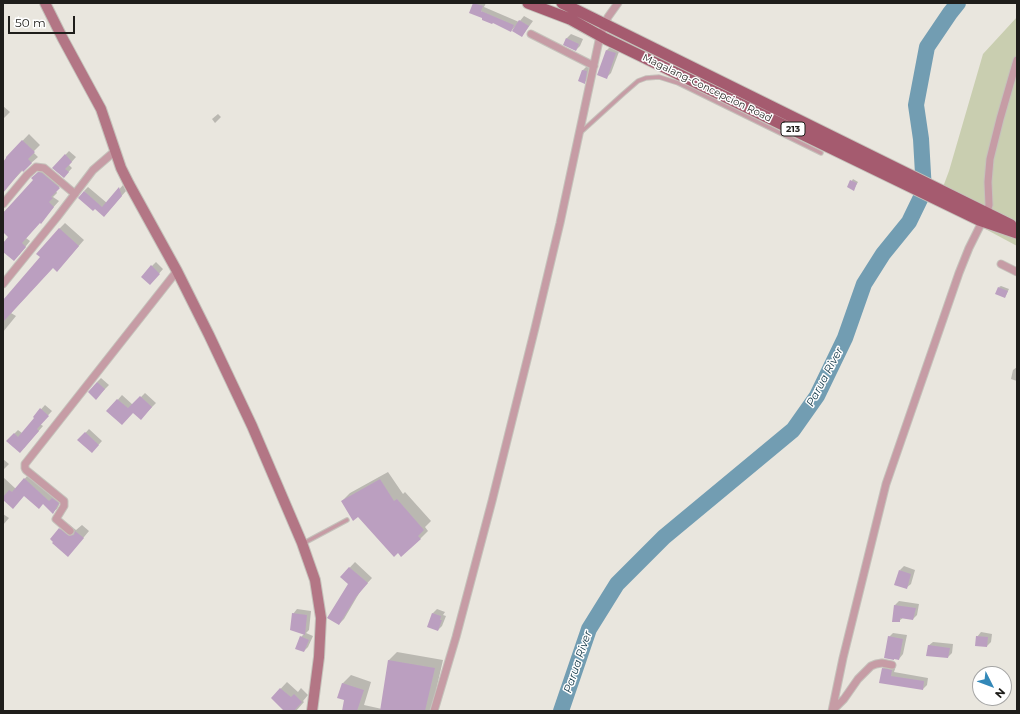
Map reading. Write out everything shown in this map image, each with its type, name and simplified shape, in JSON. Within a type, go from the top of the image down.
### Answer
[{"type":"main road","name":"Magalang-Concepcion Road","points":[[528,3],[570,19],[604,37],[983,216],[1017,228]]},
{"type":"main road","name":"Magalang-Concepcion Road","points":[[562,3],[1017,233]]},
{"type":"street","points":[[45,3],[101,109],[129,184],[177,271],[209,335],[252,426],[302,543],[315,580],[321,618],[320,650],[312,711]]},
{"type":"street","points":[[434,711],[456,637],[492,501],[548,274],[594,66],[618,3]]},
{"type":"street","points":[[531,34],[594,66]]},
{"type":"street","points":[[832,711],[843,658],[886,484],[952,292],[969,248],[989,205],[988,173],[994,142],[1017,60]]},
{"type":"street","points":[[3,284],[93,170],[116,151]]},
{"type":"street","points":[[3,204],[27,175],[36,167],[44,168],[75,194]]},
{"type":"street","points":[[1002,264],[1017,272]]},
{"type":"street","points":[[70,531],[56,518],[64,506],[64,501],[26,470],[25,464],[177,271]]},
{"type":"street","points":[[832,711],[871,666],[882,663],[892,665]]},
{"type":"lane","points":[[579,134],[638,81],[646,78],[659,77],[678,83],[821,153]]},
{"type":"lane","points":[[302,543],[347,520]]},
{"type":"green space","points":[[1017,17],[1017,246],[937,203],[949,171],[983,54]]},
{"type":"building","points":[[473,3],[483,6],[481,11],[514,25],[511,32],[469,13]]},
{"type":"building","points":[[519,20],[529,26],[522,37],[512,31]]},
{"type":"building","points":[[566,38],[579,44],[576,51],[563,45]]},
{"type":"building","points":[[606,50],[616,53],[607,79],[597,75]]},
{"type":"building","points":[[582,70],[587,71],[585,84],[578,81]]},
{"type":"building","points":[[22,140],[35,152],[28,159],[32,163],[23,172],[22,170],[3,193],[3,162]]},
{"type":"building","points":[[65,154],[72,162],[65,169],[69,172],[64,178],[52,168]]},
{"type":"building","points":[[38,172],[42,173],[60,188],[51,197],[53,198],[49,202],[54,207],[41,224],[40,223],[22,243],[26,247],[14,261],[3,252],[3,243],[8,237],[3,232],[3,213],[33,180],[31,178]]},
{"type":"building","points":[[850,180],[857,183],[854,191],[847,187]]},
{"type":"building","points":[[119,187],[122,196],[104,217],[95,209],[93,211],[78,198],[84,191],[102,207]]},
{"type":"building","points":[[59,228],[79,246],[57,272],[53,268],[3,322],[3,300],[40,257],[36,254]]},
{"type":"building","points":[[151,265],[160,274],[150,285],[141,277]]},
{"type":"building","points":[[998,287],[1008,291],[1005,298],[995,294]]},
{"type":"building","points":[[97,382],[105,389],[96,400],[88,392]]},
{"type":"building","points":[[140,396],[152,407],[141,420],[133,413],[122,425],[106,411],[117,399],[128,408]]},
{"type":"building","points":[[40,408],[49,416],[37,429],[39,431],[20,453],[6,441],[14,433],[18,437],[34,418],[33,417]]},
{"type":"building","points":[[85,432],[99,445],[92,453],[77,440]]},
{"type":"building","points":[[24,478],[49,501],[52,498],[59,503],[53,514],[43,504],[39,509],[24,496],[13,509],[3,500],[3,497],[9,490],[12,492]]},
{"type":"building","points":[[380,479],[394,501],[397,499],[424,530],[418,536],[421,539],[401,557],[398,553],[394,557],[358,517],[353,521],[341,501]]},
{"type":"building","points":[[59,528],[69,536],[74,535],[75,531],[84,538],[68,557],[52,543],[53,542],[50,539]]},
{"type":"building","points":[[349,567],[368,583],[356,597],[339,625],[327,618],[348,584],[340,577]]},
{"type":"building","points":[[899,570],[911,574],[907,589],[894,585]]},
{"type":"building","points":[[894,605],[916,608],[913,620],[900,618],[900,622],[892,622]]},
{"type":"building","points":[[292,613],[307,615],[305,635],[290,630]]},
{"type":"building","points":[[432,613],[441,616],[440,620],[442,620],[438,631],[427,627]]},
{"type":"building","points":[[300,636],[309,640],[304,652],[295,649]]},
{"type":"building","points":[[888,636],[903,639],[899,660],[884,658]]},
{"type":"building","points":[[976,636],[988,637],[987,647],[975,646]]},
{"type":"building","points":[[928,645],[950,648],[948,658],[926,656]]},
{"type":"building","points":[[388,660],[435,668],[425,711],[380,711]]},
{"type":"building","points":[[882,668],[892,670],[891,676],[924,681],[923,690],[879,683]]},
{"type":"building","points":[[342,683],[364,690],[357,711],[342,711],[344,700],[337,698]]},
{"type":"building","points":[[280,688],[291,697],[294,694],[302,702],[294,711],[284,711],[271,698]]},
{"type":"waterway","name":"Parua River","points":[[561,711],[589,629],[617,584],[664,537],[793,430],[817,396],[845,338],[864,284],[883,254],[909,222],[924,191],[921,139],[916,105],[927,47],[958,3]]}]
